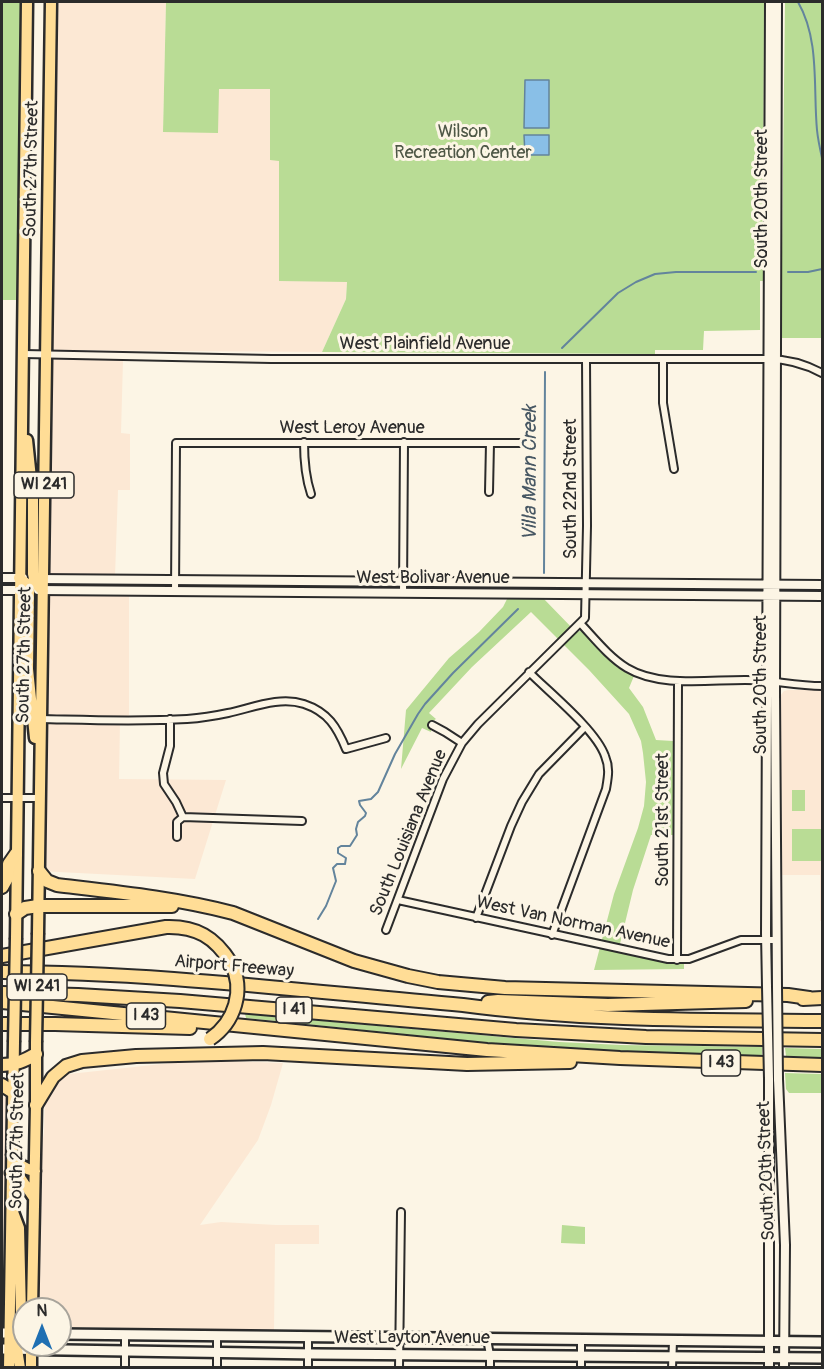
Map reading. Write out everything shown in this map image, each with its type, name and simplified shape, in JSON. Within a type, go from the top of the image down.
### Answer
[{"type":"highway","points":[[2,888],[7,878],[9,864],[16,854]]},
{"type":"highway","points":[[39,871],[47,881],[57,885],[150,896],[233,913],[354,961],[438,982],[505,988],[788,995],[809,998]]},
{"type":"highway","points":[[16,914],[25,908],[38,906],[215,908]]},
{"type":"highway","points":[[2,956],[177,927],[194,930],[210,938],[234,969],[237,984],[236,1004],[226,1025],[210,1040],[192,1048],[82,1061],[66,1066],[53,1077],[36,1105]]},
{"type":"highway","name":"Airport Freeway","points":[[2,972],[172,980],[463,1005]]},
{"type":"highway","name":"I 41","points":[[2,993],[180,1000],[516,1030],[646,1037],[822,1040]]},
{"type":"highway","points":[[463,1005],[498,1001],[653,1005],[822,998]]},
{"type":"highway","name":"I 43","points":[[2,1002],[487,1050],[620,1058],[822,1065]]},
{"type":"highway","name":"I 41","points":[[463,1005],[636,1018],[822,1021]]},
{"type":"highway","points":[[2,1024],[175,1027],[266,1034],[290,1030]]},
{"type":"highway","points":[[8,1064],[36,1048]]},
{"type":"highway","points":[[156,1054],[263,1053],[467,1064],[570,1062],[613,1064],[620,1058]]},
{"type":"highway","points":[[2,1085],[13,1092]]},
{"type":"main road","name":"South 27th Street","points":[[19,578],[24,354],[27,2]]},
{"type":"main road","name":"South 27th Street","points":[[32,1297],[40,798],[40,583],[51,2]]},
{"type":"main road","points":[[22,398],[40,583]]},
{"type":"main road","points":[[19,578],[26,584],[24,590],[28,676],[40,777]]},
{"type":"main road","name":"South 27th Street","points":[[6,1333],[13,1092],[8,1064],[14,1042],[16,854],[24,590]]},
{"type":"main road","points":[[12,1155],[21,1166],[35,1171]]},
{"type":"main road","points":[[11,1173],[19,1176],[34,1198]]},
{"type":"main road","points":[[11,1206],[19,1228],[21,1297]]},
{"type":"main road","name":"West Layton Avenue","points":[[72,1334],[822,1342]]},
{"type":"main road","name":"West Layton Avenue","points":[[72,1349],[673,1357],[769,1363],[822,1359]]},
{"type":"street","name":"South 20th Street","points":[[769,1363],[769,1079],[766,940],[772,596],[770,2]]},
{"type":"street","name":"South 20th Street","points":[[772,359],[777,2]]},
{"type":"street","name":"West Plainfield Avenue","points":[[24,354],[283,359],[772,359],[810,366],[822,373]]},
{"type":"street","name":"South 22nd Street","points":[[583,621],[586,594],[586,359]]},
{"type":"street","points":[[663,359],[663,403],[674,469]]},
{"type":"street","points":[[304,442],[304,466],[311,494]]},
{"type":"street","points":[[403,593],[404,442]]},
{"type":"street","name":"West Leroy Avenue","points":[[176,580],[176,443],[528,443]]},
{"type":"street","points":[[489,492],[490,443]]},
{"type":"street","points":[[2,578],[19,578],[40,583]]},
{"type":"street","points":[[92,580],[92,591]]},
{"type":"street","name":"West Bolivar Avenue","points":[[40,583],[92,580],[176,580],[822,585]]},
{"type":"street","points":[[175,592],[176,580]]},
{"type":"street","points":[[288,581],[288,592]]},
{"type":"street","points":[[2,590],[24,590],[40,583]]},
{"type":"street","name":"West Bolivar Avenue","points":[[40,583],[92,591],[822,596]]},
{"type":"street","points":[[583,621],[609,654],[627,668],[651,678],[678,681],[771,681],[822,686]]},
{"type":"street","name":"South Louisiana Avenue","points":[[386,930],[443,779],[462,743],[478,723],[583,621]]},
{"type":"street","points":[[529,672],[601,746],[609,773],[606,789],[552,935]]},
{"type":"street","name":"South 21st Street","points":[[677,960],[678,681]]},
{"type":"street","name":"South 20th Street","points":[[771,681],[778,1079],[784,1245],[784,1363]]},
{"type":"street","points":[[40,719],[129,720],[204,717],[272,702],[295,702],[328,717],[346,749],[386,738]]},
{"type":"street","points":[[170,719],[170,746],[163,773],[164,784],[183,817]]},
{"type":"street","points":[[432,726],[462,743]]},
{"type":"street","points":[[476,918],[522,802],[539,774],[585,727]]},
{"type":"street","points":[[2,798],[40,798]]},
{"type":"street","points":[[177,837],[177,822],[183,817],[302,821]]},
{"type":"street","name":"West Van Norman Avenue","points":[[398,900],[552,935],[677,960],[696,957],[741,940],[776,940]]},
{"type":"street","points":[[769,1127],[780,1127]]},
{"type":"street","points":[[399,1368],[401,1212]]},
{"type":"street","points":[[125,1336],[125,1368]]},
{"type":"street","points":[[217,1336],[217,1368]]},
{"type":"street","points":[[308,1337],[308,1368]]},
{"type":"street","points":[[487,1339],[490,1368]]},
{"type":"street","points":[[581,1340],[581,1368]]},
{"type":"street","points":[[672,1368],[673,1341]]},
{"type":"shaded area","points":[[55,2],[166,2],[163,132],[217,132],[218,89],[271,89],[270,160],[279,160],[347,281],[346,299],[322,352],[56,350],[51,347]]},
{"type":"shaded area","points":[[56,359],[123,360],[121,433],[130,434],[130,490],[118,490],[115,576],[53,576],[47,570],[51,362]]},
{"type":"shaded area","points":[[43,591],[129,591],[129,720],[120,721],[119,779],[226,780],[195,879],[39,871]]},
{"type":"shaded area","points":[[788,690],[822,690],[822,921],[820,921],[820,875],[779,875],[781,695]]},
{"type":"shaded area","points":[[199,1060],[283,1063],[258,1140],[200,1225],[221,1222],[319,1225],[319,1244],[275,1244],[274,1330],[72,1327],[72,1297],[37,1297],[40,1156],[44,1132],[45,1095],[60,1075]]},
{"type":"shaded area","points":[[2,1096],[13,1099],[10,1333],[2,1333]]},
{"type":"green space","points":[[2,2],[22,2],[18,300],[2,300]]},
{"type":"green space","name":"Wilson Recreation Center","points":[[166,2],[764,2],[763,281],[760,281],[760,330],[704,331],[703,350],[655,350],[655,354],[322,352],[346,299],[347,282],[279,281],[279,161],[270,160],[270,89],[219,89],[218,133],[163,132]]},
{"type":"green space","points":[[785,2],[822,2],[822,338],[781,338]]},
{"type":"green space","points":[[508,597],[543,598],[576,632],[583,632],[617,667],[634,676],[629,688],[643,707],[656,740],[673,741],[674,835],[651,835],[633,890],[618,952],[684,964],[684,969],[594,970],[614,894],[644,806],[646,782],[641,741],[629,714],[531,612],[472,667],[429,713],[436,719],[431,722],[429,728],[431,732],[422,728],[401,769],[406,710],[449,658],[503,607]]},
{"type":"green space","points":[[792,790],[805,790],[805,811],[792,811]]},
{"type":"green space","points":[[792,829],[822,829],[822,861],[792,861]]},
{"type":"green space","points":[[245,1014],[559,1042],[762,1047],[762,1056],[540,1047],[246,1018]]},
{"type":"green space","points":[[785,1048],[822,1049],[822,1058],[788,1057]]},
{"type":"green space","points":[[785,1073],[822,1074],[822,1093],[789,1093],[786,1089]]},
{"type":"green space","points":[[562,1225],[585,1227],[585,1244],[561,1243]]},
{"type":"water","points":[[525,80],[549,80],[549,128],[524,128]]},
{"type":"water","points":[[524,135],[549,135],[549,155],[525,155]]},
{"type":"waterway","points":[[798,2],[810,32],[813,48],[817,130],[822,158]]},
{"type":"waterway","points":[[788,272],[822,269]]},
{"type":"waterway","name":"Villa Mann Creek","points":[[562,348],[618,293],[655,274],[756,272]]},
{"type":"waterway","name":"Villa Mann Creek","points":[[544,573],[545,372]]},
{"type":"waterway","name":"Villa Mann Creek","points":[[318,919],[336,881],[333,868],[337,864],[345,864],[346,858],[338,853],[338,848],[350,846],[357,835],[358,822],[365,816],[366,813],[359,801],[371,799],[378,792],[395,754],[425,704],[518,609]]}]
